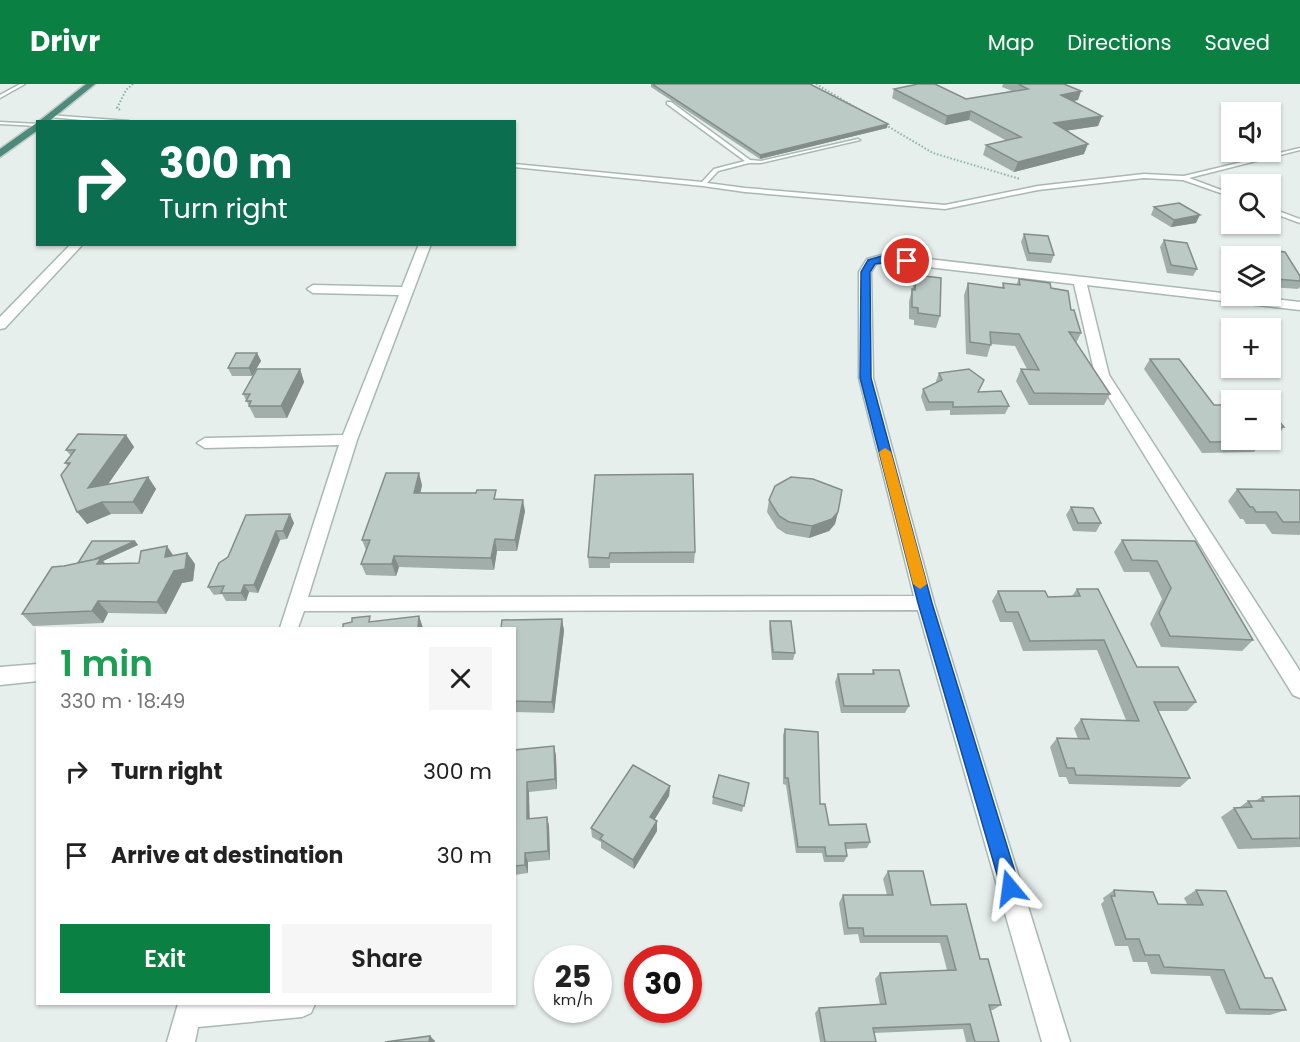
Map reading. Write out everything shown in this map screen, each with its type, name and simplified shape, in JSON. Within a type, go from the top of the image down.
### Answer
[{"type":"highway","points":[[46,119],[91,84]]},
{"type":"highway","points":[[0,154],[36,127]]},
{"type":"street","points":[[0,325],[76,246]]},
{"type":"street","points":[[289,627],[349,440],[424,246]]},
{"type":"street","points":[[1056,1042],[925,603],[866,378],[865,272],[871,262],[885,258],[1300,306]]},
{"type":"street","points":[[1080,281],[1102,375],[1300,689]]},
{"type":"street","points":[[313,289],[407,291]]},
{"type":"street","points":[[205,443],[349,440]]},
{"type":"street","points":[[297,604],[925,603]]},
{"type":"street","points":[[0,676],[36,672]]},
{"type":"street","points":[[181,1042],[189,1009],[279,1005]]},
{"type":"lane","points":[[0,98],[23,84]]},
{"type":"lane","points":[[669,103],[749,161]]},
{"type":"lane","points":[[46,119],[74,120]]},
{"type":"lane","points":[[0,123],[36,125]]},
{"type":"lane","points":[[703,184],[716,170],[749,161],[761,162],[858,140]]},
{"type":"lane","points":[[516,165],[745,190],[945,207],[1038,188],[1144,176],[1184,178],[1300,149]]},
{"type":"lane","points":[[1184,178],[1221,192]]},
{"type":"lane","points":[[1281,214],[1300,221]]},
{"type":"path","points":[[124,114],[117,108],[126,90],[133,84]]},
{"type":"path","points":[[816,84],[933,153],[1028,181],[1038,188]]},
{"type":"building","points":[[652,84],[810,84],[888,124],[760,155]]},
{"type":"building","points":[[918,84],[935,84],[966,99],[1028,89],[1018,84],[1064,84],[1081,91],[1061,95],[1102,116],[1054,123],[1088,144],[1018,162],[986,145],[1021,137],[971,111],[947,116],[894,89]]},
{"type":"building","points":[[1179,203],[1200,215],[1174,220],[1154,207]]},
{"type":"building","points":[[1024,234],[1048,236],[1054,255],[1029,253]]},
{"type":"building","points":[[1164,240],[1187,243],[1197,269],[1171,265]]},
{"type":"building","points":[[1281,252],[1285,252],[1300,276],[1300,281],[1281,279]]},
{"type":"building","points":[[916,275],[941,278],[940,316],[918,313],[918,308],[912,307],[912,289],[915,290]]},
{"type":"building","points":[[1019,279],[1050,283],[1051,288],[1068,291],[1071,310],[1074,310],[1081,333],[1069,332],[1110,394],[1034,393],[1021,369],[1039,370],[1019,334],[990,332],[991,345],[970,342],[968,283],[1004,288],[1003,283],[1020,285]]},
{"type":"building","points":[[236,353],[257,353],[249,368],[228,368]]},
{"type":"building","points":[[1150,359],[1179,359],[1214,405],[1221,405],[1221,442],[1210,442]]},
{"type":"building","points":[[257,369],[300,369],[281,406],[249,406],[251,401],[246,401],[250,394],[243,394]]},
{"type":"building","points":[[969,369],[984,380],[978,392],[1001,391],[1009,406],[953,407],[953,402],[929,402],[923,389],[942,380],[939,373]]},
{"type":"building","points":[[78,434],[126,435],[88,488],[148,477],[133,502],[102,502],[77,512],[61,475],[70,463],[65,463],[75,450],[66,450]]},
{"type":"building","points":[[386,473],[419,473],[414,493],[476,493],[477,490],[496,490],[494,499],[523,500],[515,540],[495,539],[491,558],[394,556],[392,564],[361,564],[370,540],[362,540]]},
{"type":"building","points":[[693,474],[695,552],[610,553],[609,558],[588,557],[595,475]]},
{"type":"building","points":[[791,477],[813,479],[842,490],[838,512],[832,519],[812,526],[789,522],[779,516],[769,500],[775,486]]},
{"type":"building","points":[[1237,489],[1300,490],[1300,522],[1283,522],[1276,512],[1256,512]]},
{"type":"building","points":[[1071,507],[1093,508],[1101,523],[1078,523]]},
{"type":"building","points":[[290,514],[283,531],[276,531],[254,585],[244,585],[241,593],[221,593],[224,586],[208,587],[219,563],[228,557],[246,515]]},
{"type":"building","points":[[1122,540],[1195,541],[1253,640],[1170,636],[1159,613],[1171,588],[1157,561],[1132,560]]},
{"type":"building","points":[[92,541],[135,541],[93,560],[78,563]]},
{"type":"building","points":[[167,546],[165,557],[187,553],[185,569],[174,571],[157,602],[98,601],[92,611],[22,614],[52,567],[101,558],[97,564],[139,563],[141,551]]},
{"type":"building","points":[[1077,589],[1098,589],[1137,667],[1178,667],[1196,702],[1154,702],[1190,778],[1076,775],[1074,768],[1067,768],[1057,738],[1089,739],[1081,719],[1139,721],[1104,640],[1030,641],[1018,612],[1006,612],[998,591],[1045,591],[1048,597],[1080,596]]},
{"type":"building","points":[[370,616],[369,622],[419,616],[418,627],[343,627],[343,624],[352,622],[352,618]]},
{"type":"building","points":[[562,619],[552,702],[516,701],[516,627],[501,627],[502,620]]},
{"type":"building","points":[[770,621],[791,621],[795,653],[773,652]]},
{"type":"building","points":[[873,670],[899,670],[909,706],[844,706],[838,674],[874,674]]},
{"type":"building","points":[[785,729],[818,732],[820,804],[825,804],[829,825],[866,824],[870,842],[845,843],[847,856],[826,856],[825,847],[798,847],[788,778],[785,778]]},
{"type":"building","points":[[554,746],[555,779],[527,782],[527,819],[547,817],[548,851],[525,853],[525,865],[516,866],[516,750]]},
{"type":"building","points":[[633,765],[670,786],[650,817],[657,821],[633,860],[600,839],[603,835],[591,828]]},
{"type":"building","points":[[719,775],[749,783],[744,806],[713,797]]},
{"type":"building","points":[[1300,796],[1300,838],[1252,839],[1234,808],[1252,807],[1248,801],[1264,801],[1262,797]]},
{"type":"building","points":[[888,871],[923,871],[931,905],[966,904],[980,959],[988,959],[1001,1005],[989,1005],[999,1042],[975,1042],[970,1024],[873,1028],[876,1042],[825,1042],[819,1008],[886,1004],[880,973],[956,970],[947,936],[864,936],[863,928],[848,928],[843,895],[893,895]]},
{"type":"building","points":[[1114,890],[1153,892],[1158,904],[1203,905],[1196,890],[1226,891],[1265,978],[1272,978],[1286,1010],[1240,1009],[1224,970],[1164,967],[1159,955],[1145,955],[1139,939],[1126,939],[1111,896],[1115,896]]},
{"type":"building","points":[[430,1036],[429,1042],[385,1042]]},
{"type":"slow traffic","points":[[885,452],[920,584]]},
{"type":"route","points":[[907,261],[885,258],[871,262],[865,272],[866,378],[925,603],[1010,888]]}]
